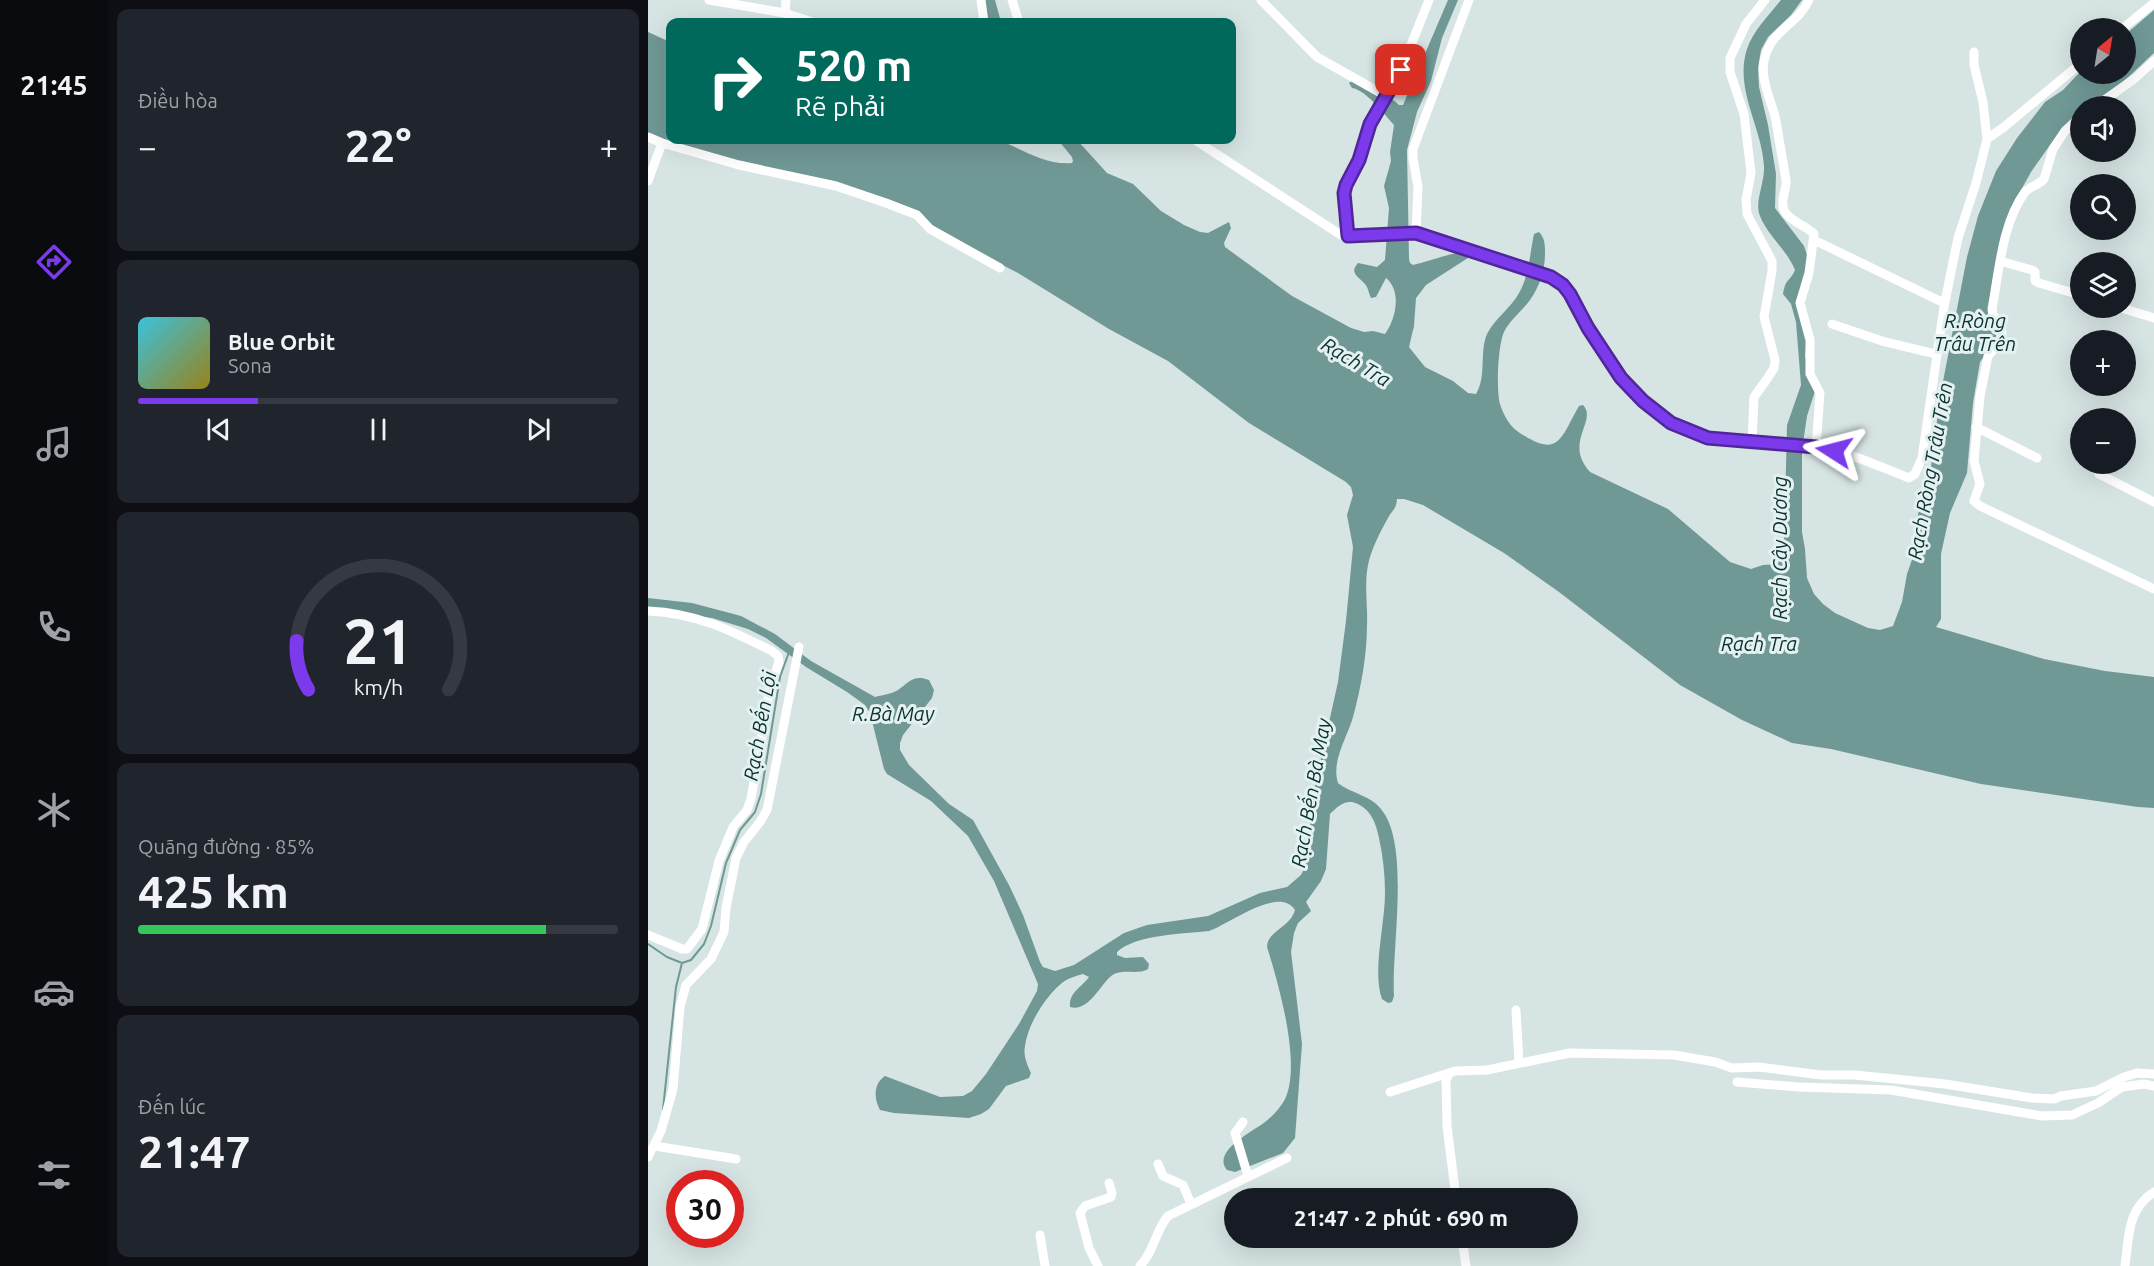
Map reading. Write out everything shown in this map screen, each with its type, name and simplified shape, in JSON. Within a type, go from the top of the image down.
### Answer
[{"type":"street","points":[[709,0],[798,18]]},
{"type":"street","points":[[785,14],[786,0]]},
{"type":"street","points":[[981,0],[983,18]]},
{"type":"street","points":[[1012,0],[1018,18]]},
{"type":"street","points":[[1261,0],[1317,57],[1385,97]]},
{"type":"street","points":[[1348,236],[1344,193],[1359,160],[1366,131],[1401,70],[1429,0]]},
{"type":"street","points":[[1415,234],[1418,187],[1413,149],[1469,0]]},
{"type":"street","points":[[1752,442],[1754,397],[1774,368],[1775,360],[1764,317],[1772,261],[1747,214],[1746,200],[1752,173],[1744,114],[1730,72],[1730,58],[1746,24],[1765,0]]},
{"type":"street","points":[[1809,0],[1796,19],[1778,32],[1768,50],[1764,75],[1786,179],[1784,207],[1791,218],[1812,232],[1814,240],[1809,273],[1800,303],[1810,340],[1810,374],[1820,393],[1814,447]]},
{"type":"street","points":[[2135,18],[2154,3]]},
{"type":"street","points":[[1201,144],[1335,232],[1348,236],[1415,234],[1551,277],[1563,285],[1570,294],[1588,328],[1621,378],[1643,401],[1671,423],[1708,438],[1814,447],[1851,455],[1909,478],[1915,474],[1922,458],[1944,303],[1958,238],[1976,183],[1987,139],[1983,102],[1974,65],[1974,52]]},
{"type":"street","points":[[2110,96],[2154,61]]},
{"type":"street","points":[[1987,139],[2070,72]]},
{"type":"street","points":[[2070,127],[2053,149],[2044,179],[2030,187],[2021,199],[2009,224],[2000,261],[1992,312],[2000,322],[2002,333],[1998,345],[1988,356],[1976,427],[1974,461],[1980,480],[1974,501],[1975,504],[2153,587]]},
{"type":"street","points":[[648,137],[739,165],[836,186],[886,203],[917,215],[930,229],[1000,268]]},
{"type":"street","points":[[648,181],[662,143]]},
{"type":"street","points":[[1814,240],[1944,303]]},
{"type":"street","points":[[2000,261],[2032,270],[2035,273],[2035,281],[2039,284],[2070,292]]},
{"type":"street","points":[[2136,313],[2154,318]]},
{"type":"street","points":[[1832,324],[1882,341],[1936,354]]},
{"type":"street","points":[[1976,427],[2037,458]]},
{"type":"street","points":[[2099,474],[2154,502]]},
{"type":"street","points":[[648,611],[697,617],[723,626],[772,651],[778,656],[779,662],[770,688],[751,799],[747,810],[733,827],[719,861],[702,929],[687,949],[648,935]]},
{"type":"street","points":[[648,1157],[655,1146],[673,1089],[681,1007],[686,985],[711,959],[724,932],[726,908],[736,858],[744,842],[767,810],[799,648]]},
{"type":"street","points":[[1516,1010],[1519,1063]]},
{"type":"street","points":[[1390,1092],[1455,1071],[1487,1070],[1570,1053],[1674,1055],[1715,1062],[1732,1068],[1759,1066],[1821,1075],[1855,1075],[1945,1084],[2032,1098],[2054,1099],[2096,1091],[2137,1073],[2154,1074]]},
{"type":"street","points":[[1449,1074],[1446,1080],[1448,1126],[1455,1188]]},
{"type":"street","points":[[1737,1082],[1891,1090],[2042,1116],[2072,1115],[2122,1088],[2144,1084],[2154,1086]]},
{"type":"street","points":[[1243,1122],[1235,1133],[1247,1173]]},
{"type":"street","points":[[655,1146],[736,1159]]},
{"type":"street","points":[[1140,1266],[1149,1256],[1159,1226],[1168,1216],[1247,1173],[1287,1158]]},
{"type":"street","points":[[1158,1164],[1163,1176],[1183,1185],[1191,1204]]},
{"type":"street","points":[[1098,1266],[1089,1248],[1080,1213],[1085,1206],[1111,1197],[1109,1184]]},
{"type":"street","points":[[2125,1266],[2132,1214],[2143,1199],[2154,1192]]},
{"type":"street","points":[[1040,1235],[1045,1266]]},
{"type":"street","points":[[1463,1248],[1466,1266]]},
{"type":"water","points":[[981,0],[995,0],[1000,18],[987,18]]},
{"type":"water","name":"Rạch Tra","points":[[1448,0],[1458,0],[1442,38],[1431,81],[1417,112],[1407,150],[1410,263],[1413,265],[1458,253],[1471,252],[1471,256],[1426,285],[1416,298],[1414,326],[1409,347],[1425,367],[1453,381],[1468,393],[1476,394],[1481,380],[1483,349],[1487,334],[1519,293],[1527,272],[1534,234],[1539,232],[1544,239],[1545,247],[1541,278],[1530,300],[1504,332],[1500,347],[1499,397],[1501,408],[1511,426],[1531,440],[1550,445],[1562,436],[1579,406],[1583,405],[1587,411],[1587,418],[1580,442],[1580,451],[1590,472],[1668,509],[1730,562],[1751,569],[1778,564],[1784,548],[1787,425],[1801,385],[1796,322],[1791,304],[1783,294],[1785,285],[1795,270],[1763,223],[1758,211],[1764,166],[1759,137],[1746,93],[1744,64],[1753,36],[1781,0],[1802,0],[1791,15],[1768,37],[1761,50],[1758,68],[1759,87],[1776,174],[1775,208],[1804,246],[1809,261],[1803,282],[1807,339],[1805,356],[1815,391],[1807,416],[1802,450],[1802,532],[1807,578],[1814,594],[1835,613],[1868,628],[1880,630],[1893,626],[1902,602],[1907,574],[1915,551],[1917,518],[1931,467],[1940,397],[1967,257],[1978,216],[1996,171],[2017,138],[2045,102],[2070,83],[2120,84],[2105,96],[2070,96],[2070,120],[2031,172],[2011,208],[1989,313],[1998,330],[1996,340],[1980,362],[1973,403],[1967,473],[1950,513],[1941,554],[1941,619],[1936,627],[2044,659],[2105,671],[2154,677],[2154,808],[1981,784],[1831,749],[1792,743],[1742,720],[1680,685],[1559,592],[1504,553],[1423,505],[1397,499],[1376,541],[1368,565],[1367,636],[1363,671],[1353,717],[1338,758],[1336,775],[1338,783],[1377,804],[1390,825],[1398,872],[1394,996],[1392,1002],[1388,1003],[1382,999],[1379,988],[1378,975],[1385,893],[1384,866],[1378,833],[1373,818],[1367,810],[1354,802],[1346,802],[1330,814],[1326,869],[1321,881],[1306,902],[1311,911],[1298,923],[1294,933],[1291,952],[1302,1044],[1295,1138],[1283,1153],[1235,1172],[1227,1170],[1224,1163],[1229,1149],[1236,1142],[1276,1112],[1284,1101],[1289,1086],[1291,1068],[1287,1024],[1267,947],[1271,937],[1289,921],[1295,910],[1287,903],[1266,904],[1209,931],[1148,938],[1126,946],[1117,952],[1117,955],[1125,958],[1143,957],[1149,964],[1148,969],[1114,974],[1093,998],[1082,1006],[1070,1007],[1070,1002],[1073,994],[1089,977],[1083,974],[1064,981],[1044,1003],[1030,1029],[1025,1049],[1031,1073],[1029,1078],[1006,1086],[989,1109],[981,1114],[969,1118],[880,1110],[876,1092],[878,1083],[885,1076],[940,1097],[963,1096],[972,1091],[1019,1024],[1037,991],[1038,984],[994,881],[968,836],[931,801],[887,774],[870,713],[865,705],[766,638],[748,629],[712,618],[648,610],[648,598],[692,603],[741,616],[775,634],[811,661],[875,697],[896,691],[916,678],[929,680],[934,690],[932,698],[903,735],[900,750],[909,765],[949,804],[973,820],[1009,885],[1040,962],[1043,967],[1055,971],[1074,965],[1124,933],[1147,925],[1208,916],[1260,893],[1287,887],[1301,875],[1305,867],[1315,785],[1338,682],[1353,547],[1347,515],[1353,495],[1351,487],[1346,482],[1249,423],[1168,361],[1109,329],[1018,273],[932,229],[913,212],[679,144],[1008,144],[1054,162],[1072,163],[1072,157],[1061,144],[1081,144],[1107,173],[1133,184],[1161,211],[1184,225],[1208,233],[1229,222],[1231,228],[1224,243],[1225,247],[1292,296],[1351,328],[1385,334],[1392,321],[1396,305],[1394,290],[1386,278],[1376,297],[1371,298],[1366,285],[1354,269],[1358,263],[1377,267],[1385,260],[1389,208],[1384,186],[1391,161],[1394,125],[1369,98],[1352,88],[1349,83],[1352,81],[1384,98],[1392,99],[1399,105],[1403,105]]},
{"type":"water","name":"Rạch Tra","points":[[2154,10],[2154,53],[2136,70],[2136,25]]},
{"type":"water","name":"Rạch Tra","points":[[648,32],[666,40],[666,140],[648,134]]},
{"type":"waterway","name":"Rạch Bến Lội","points":[[648,944],[667,957],[682,963],[691,960],[704,944],[711,926],[726,863],[740,830],[755,812],[761,794],[780,677],[789,652]]},
{"type":"waterway","points":[[663,1109],[676,987],[682,963]]},
{"type":"route","points":[[1401,70],[1366,131],[1359,160],[1346,185],[1344,193],[1348,236],[1416,233],[1551,277],[1563,285],[1570,294],[1588,328],[1621,378],[1643,401],[1671,423],[1708,438],[1816,447],[1834,451]]},
{"type":"water label","name":"R.Ròng Trâu Trên","points":[[1975,332]]},
{"type":"water label","name":"Rạch Ròng Trâu Trên","points":[[1930,471]]},
{"type":"water label","name":"Rạch Cây Dương","points":[[1780,548]]},
{"type":"water label","name":"R.Bà May","points":[[893,714]]},
{"type":"water label","name":"Rạch Bến Bà May","points":[[1311,793]]}]
